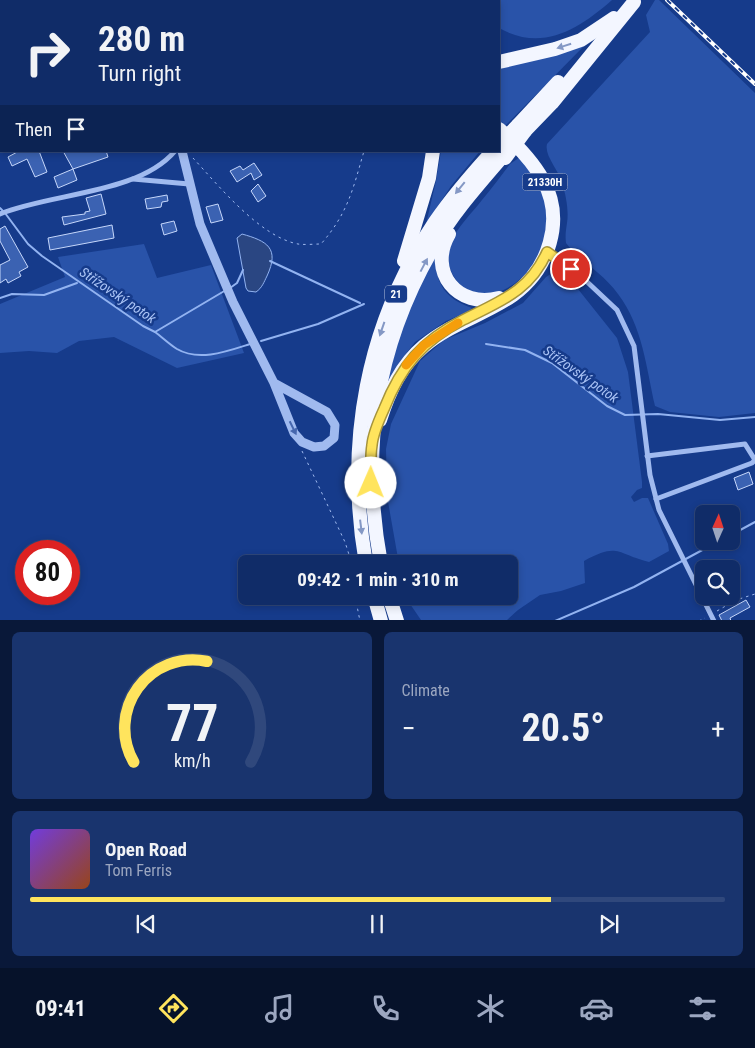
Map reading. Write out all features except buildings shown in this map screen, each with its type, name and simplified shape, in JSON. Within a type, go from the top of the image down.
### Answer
[{"type":"highway","name":"21","points":[[365,555],[359,516],[357,461],[365,391],[390,307],[409,266],[435,222],[453,197],[500,152],[521,128],[552,103],[634,2],[597,31],[581,40],[555,49],[500,62]]},
{"type":"highway","name":"21330H","points":[[500,130],[525,153],[538,171],[546,188],[553,216],[552,235],[547,252]]},
{"type":"highway","points":[[390,307],[415,229],[429,178],[433,152]]},
{"type":"highway","name":"21","points":[[500,152],[446,239],[441,255],[443,270],[446,278],[456,291],[463,296],[480,301],[502,297],[526,283]]},
{"type":"highway","name":"21","points":[[380,555],[373,515],[372,444],[378,392],[387,351],[400,313],[435,244],[484,178],[500,152]]},
{"type":"highway","points":[[526,283],[538,269],[547,252]]},
{"type":"highway","name":"21","points":[[372,444],[390,393],[399,375],[415,354],[450,327],[496,305],[514,294],[526,283]]},
{"type":"highway","points":[[377,605],[381,620]]},
{"type":"highway","points":[[392,605],[397,620]]},
{"type":"street","points":[[0,214],[19,206],[79,194],[132,179],[154,170],[166,161],[173,152]]},
{"type":"street","points":[[182,152],[200,224],[233,302],[274,383],[294,432],[302,442],[314,447],[324,446],[334,438],[335,425],[328,412],[274,383]]},
{"type":"street","points":[[132,179],[189,184]]},
{"type":"street","points":[[547,252],[584,279],[616,310],[631,339],[634,346],[650,475],[659,510],[712,616]]},
{"type":"street","points":[[647,456],[745,444],[755,460],[752,463],[656,499]]},
{"type":"path","points":[[193,158],[245,213],[278,236],[297,244],[321,244],[335,228],[350,202],[364,152]]},
{"type":"path","points":[[302,442],[303,455],[341,532],[349,555]]},
{"type":"path","points":[[698,620],[712,616],[736,600],[755,594]]},
{"type":"path","points":[[357,605],[360,620]]},
{"type":"shaded area","points":[[500,0],[612,0],[586,20],[559,34],[545,38],[515,35],[500,28]]},
{"type":"shaded area","points":[[655,0],[659,0],[755,93],[755,413],[719,417],[670,412],[655,406],[638,334],[626,307],[612,287],[566,243],[568,213],[566,198],[560,178],[548,153],[547,144],[650,32],[646,15]]},
{"type":"shaded area","points":[[584,46],[504,127],[500,123],[500,68]]},
{"type":"shaded area","points":[[441,152],[479,152],[451,186],[426,224]]},
{"type":"shaded area","points":[[520,157],[536,181],[545,200],[547,220],[542,247],[537,259],[520,280],[496,292],[484,295],[473,293],[462,286],[451,271],[448,259],[451,243],[461,226],[510,164]]},
{"type":"shaded area","points":[[242,234],[264,243],[271,252],[271,266],[261,287],[256,292],[248,291],[246,288],[237,238]]},
{"type":"shaded area","points":[[144,244],[157,278],[211,265],[244,353],[177,368],[114,337],[79,341],[57,353],[29,351],[0,353],[0,304],[65,277],[58,257]]},
{"type":"shaded area","points":[[435,257],[438,276],[444,290],[455,300],[472,308],[468,312],[446,321],[415,342],[401,360],[385,389],[402,327],[414,296]]},
{"type":"shaded area","points":[[554,272],[560,272],[570,279],[617,338],[628,372],[642,482],[642,488],[637,490],[631,497],[634,502],[642,498],[648,498],[668,544],[669,551],[649,562],[617,551],[595,555],[584,561],[585,583],[561,591],[540,595],[507,620],[421,620],[411,605],[518,605],[518,555],[397,555],[387,496],[386,449],[391,424],[420,361],[444,340],[485,323],[523,303],[546,277]]},
{"type":"waterway","name":"Střížovský potok","points":[[0,208],[28,244],[42,256],[143,326],[155,332],[226,290]]},
{"type":"waterway","name":"Střížovský potok","points":[[270,261],[360,303]]},
{"type":"waterway","name":"Střížovský potok","points":[[230,288],[237,283],[243,270]]},
{"type":"waterway","points":[[0,298],[12,294],[44,295],[77,283]]},
{"type":"waterway","points":[[261,341],[318,324],[364,304]]},
{"type":"waterway","points":[[155,332],[177,349],[195,355],[214,354],[250,344]]},
{"type":"waterway","name":"Střížovský potok","points":[[486,344],[525,350],[552,363],[607,406],[625,415],[658,414],[720,420],[755,417]]},
{"type":"waterway","points":[[740,530],[755,522]]},
{"type":"waterway","points":[[557,620],[634,587],[702,550]]},
{"type":"railway","points":[[667,0],[755,84]]},
{"type":"slow traffic","points":[[406,365],[424,345],[458,323]]},
{"type":"route","points":[[371,483],[372,444],[380,418],[394,384],[415,354],[424,345],[450,327],[496,305],[514,294],[538,269],[547,252],[571,269]]}]
